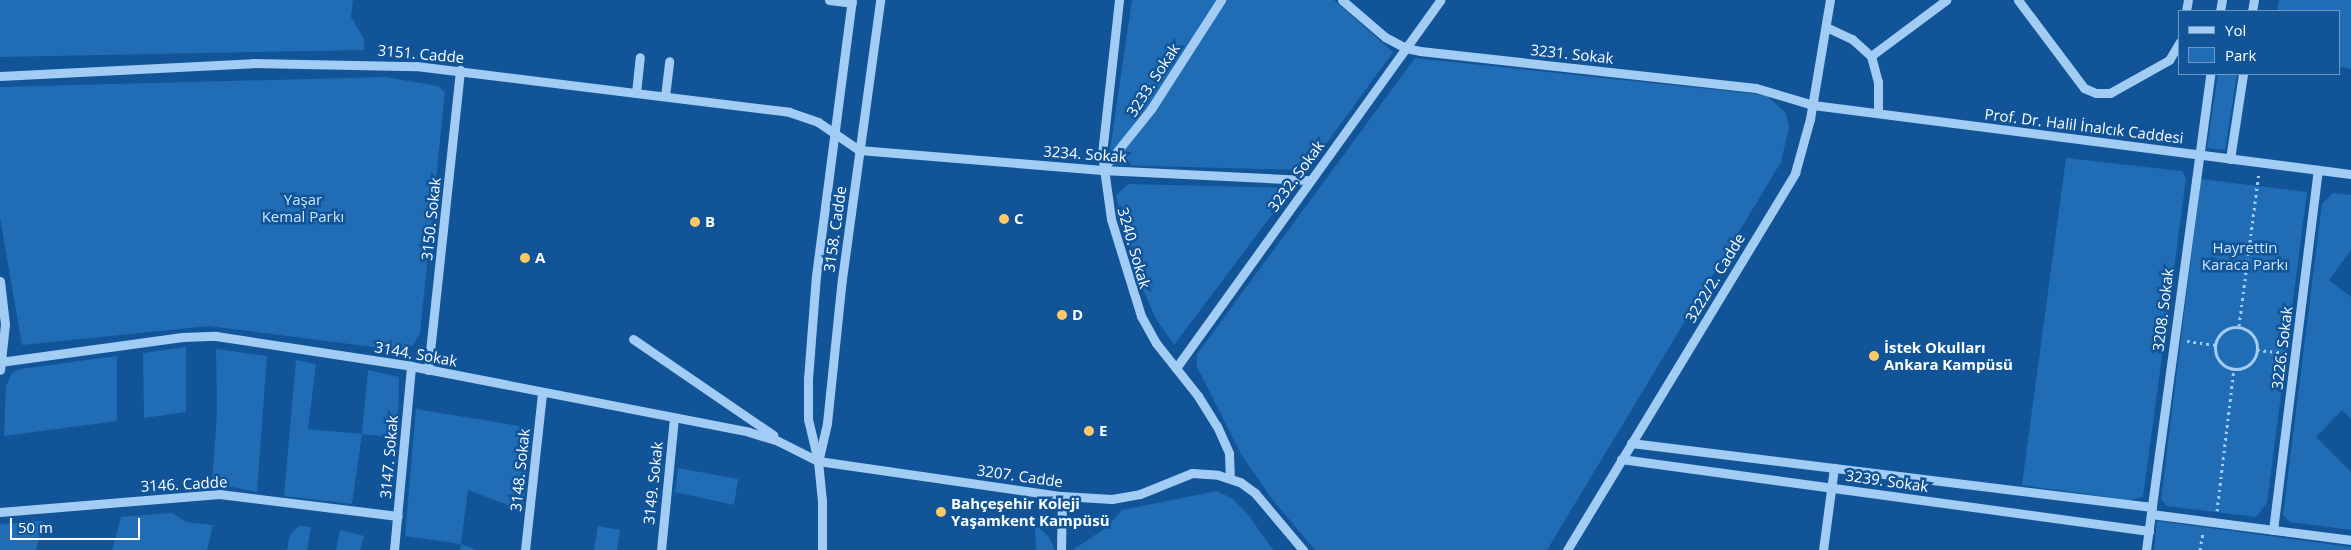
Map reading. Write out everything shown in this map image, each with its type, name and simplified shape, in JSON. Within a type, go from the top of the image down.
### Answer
[{"type":"street","points":[[829,0],[852,2]]},
{"type":"street","name":"3158. Cadde","points":[[818,461],[827,423],[838,312],[880,0]]},
{"type":"street","name":"3240. Sokak","points":[[1119,0],[1112,34],[1102,170],[1115,235],[1136,304],[1148,330],[1198,396],[1220,433],[1229,453],[1230,478]]},
{"type":"street","name":"3233. Sokak","points":[[1102,170],[1151,109],[1220,0]]},
{"type":"street","name":"3231. Sokak","points":[[1342,0],[1385,37],[1406,48],[1756,88],[1813,105]]},
{"type":"street","name":"3232. Sokak","points":[[1176,368],[1440,0]]},
{"type":"street","name":"3222/2. Cadde","points":[[1567,550],[1795,173],[1813,105],[1830,0]]},
{"type":"street","points":[[1871,56],[1946,0]]},
{"type":"street","points":[[2018,0],[2084,88],[2096,94],[2110,93],[2169,60],[2178,45]]},
{"type":"street","name":"3158. Cadde","points":[[822,550],[818,461],[808,419],[808,379],[816,276],[852,2]]},
{"type":"street","points":[[1826,27],[1852,40],[1871,56],[1878,82],[1878,114]]},
{"type":"street","points":[[636,93],[640,57]]},
{"type":"street","points":[[665,96],[669,61]]},
{"type":"street","name":"3151. Cadde","points":[[0,76],[262,63],[363,63],[460,70],[788,112],[810,119],[859,150]]},
{"type":"street","name":"3150. Sokak","points":[[428,370],[460,70]]},
{"type":"street","name":"3208. Sokak","points":[[2146,550],[2210,75]]},
{"type":"street","points":[[2230,159],[2243,75]]},
{"type":"street","name":"Prof. Dr. Halil İnalcık Caddesi","points":[[1813,105],[2351,174]]},
{"type":"street","name":"3234. Sokak","points":[[859,150],[1102,170],[1310,180]]},
{"type":"street","name":"3226. Sokak","points":[[2272,530],[2318,170]]},
{"type":"street","points":[[0,281],[5,324],[0,364]]},
{"type":"street","name":"3144. Sokak","points":[[0,364],[205,336],[411,366],[759,434],[788,445],[818,461]]},
{"type":"street","points":[[633,339],[788,445]]},
{"type":"street","name":"3147. Sokak","points":[[394,550],[411,366]]},
{"type":"street","name":"3148. Sokak","points":[[525,550],[542,393]]},
{"type":"street","name":"3149. Sokak","points":[[660,550],[674,418]]},
{"type":"street","name":"3239. Sokak","points":[[1631,443],[2151,510],[2215,522],[2351,540]]},
{"type":"street","name":"3239. Sokak","points":[[1621,460],[2148,531]]},
{"type":"street","name":"3207. Cadde","points":[[818,461],[1062,496],[1126,498],[1192,473],[1230,478],[1255,493],[1302,550]]},
{"type":"street","points":[[1823,550],[1834,468]]},
{"type":"street","name":"3146. Cadde","points":[[0,512],[219,494],[398,516]]},
{"type":"street","points":[[1061,550],[1062,496]]},
{"type":"path","points":[[2239,326],[2260,163]]},
{"type":"path","points":[[2239,326],[2252,333],[2257,350],[2248,365],[2234,369],[2221,362],[2216,345],[2225,330],[2239,326]]},
{"type":"path","points":[[2173,339],[2216,345]]},
{"type":"path","points":[[2257,350],[2295,354]]},
{"type":"path","points":[[2215,522],[2234,369]]},
{"type":"green space","points":[[0,0],[353,0],[351,17],[364,39],[364,50],[0,57]]},
{"type":"green space","points":[[1132,0],[1334,0],[1393,52],[1310,166],[1301,170],[1114,165],[1118,160],[1110,150]]},
{"type":"green space","points":[[2279,0],[2351,0],[2351,69],[2341,67],[2341,10],[2277,10]]},
{"type":"green space","points":[[1415,58],[1766,95],[1786,113],[1789,127],[1781,162],[1547,550],[1315,550],[1272,499],[1241,454],[1197,367],[1197,354]]},
{"type":"green space","points":[[2218,75],[2237,75],[2225,150],[2207,148]]},
{"type":"green space","name":"Yaşar Kemal Parkı","points":[[385,77],[438,86],[445,92],[420,333],[413,345],[404,351],[209,326],[22,345],[0,218],[0,87]]},
{"type":"green space","points":[[2066,158],[2182,171],[2186,179],[2143,497],[2129,500],[2022,485]]},
{"type":"green space","name":"Hayrettin Karaca Parkı","points":[[2201,179],[2307,192],[2267,503],[2256,517],[2167,506],[2161,499]]},
{"type":"green space","points":[[1128,184],[1289,188],[1289,192],[1174,345],[1155,317],[1138,278],[1116,196]]},
{"type":"green space","points":[[2333,193],[2351,195],[2351,250],[2329,280],[2351,297],[2351,419],[2342,410],[2316,437],[2351,472],[2351,530],[2290,522],[2283,515],[2322,204]]},
{"type":"green space","points":[[186,347],[186,412],[144,418],[143,353]]},
{"type":"green space","points":[[216,349],[267,356],[257,492],[212,483],[217,413]]},
{"type":"green space","points":[[117,356],[117,421],[4,436],[6,386],[12,373],[20,369]]},
{"type":"green space","points":[[296,360],[316,364],[308,429],[362,434],[352,504],[284,496]]},
{"type":"green space","points":[[368,370],[399,377],[398,438],[362,434]]},
{"type":"green space","points":[[416,409],[531,428],[523,511],[468,490],[461,544],[405,536]]},
{"type":"green space","points":[[678,468],[738,479],[734,505],[675,492]]},
{"type":"green space","points":[[1217,491],[1233,499],[1247,513],[1273,550],[1073,550],[1107,527],[1122,510]]},
{"type":"green space","points":[[172,513],[186,522],[213,525],[207,550],[112,550],[121,517]]},
{"type":"green space","points":[[43,521],[36,550],[0,550],[0,524]]},
{"type":"green space","points":[[2157,521],[2351,547],[2351,550],[2154,550]]},
{"type":"green space","points":[[1035,524],[1049,537],[1055,550],[1036,550]]},
{"type":"green space","points":[[299,526],[311,527],[307,550],[287,550],[290,534]]},
{"type":"green space","points":[[598,526],[620,530],[617,550],[594,550]]},
{"type":"green space","points":[[340,530],[364,536],[360,550],[336,550]]},
{"type":"green space","points":[[461,544],[477,550],[460,550]]},
{"type":"place","name":"C","points":[[1004,219]]},
{"type":"place","name":"B","points":[[695,222]]},
{"type":"place","name":"A","points":[[525,258]]},
{"type":"place","name":"D","points":[[1062,315]]},
{"type":"place","name":"İstek Okulları Ankara Kampüsü","points":[[1874,356]]},
{"type":"place","name":"E","points":[[1089,431]]},
{"type":"place","name":"Bahçeşehir Koleji Yaşamkent Kampüsü","points":[[941,512]]}]
